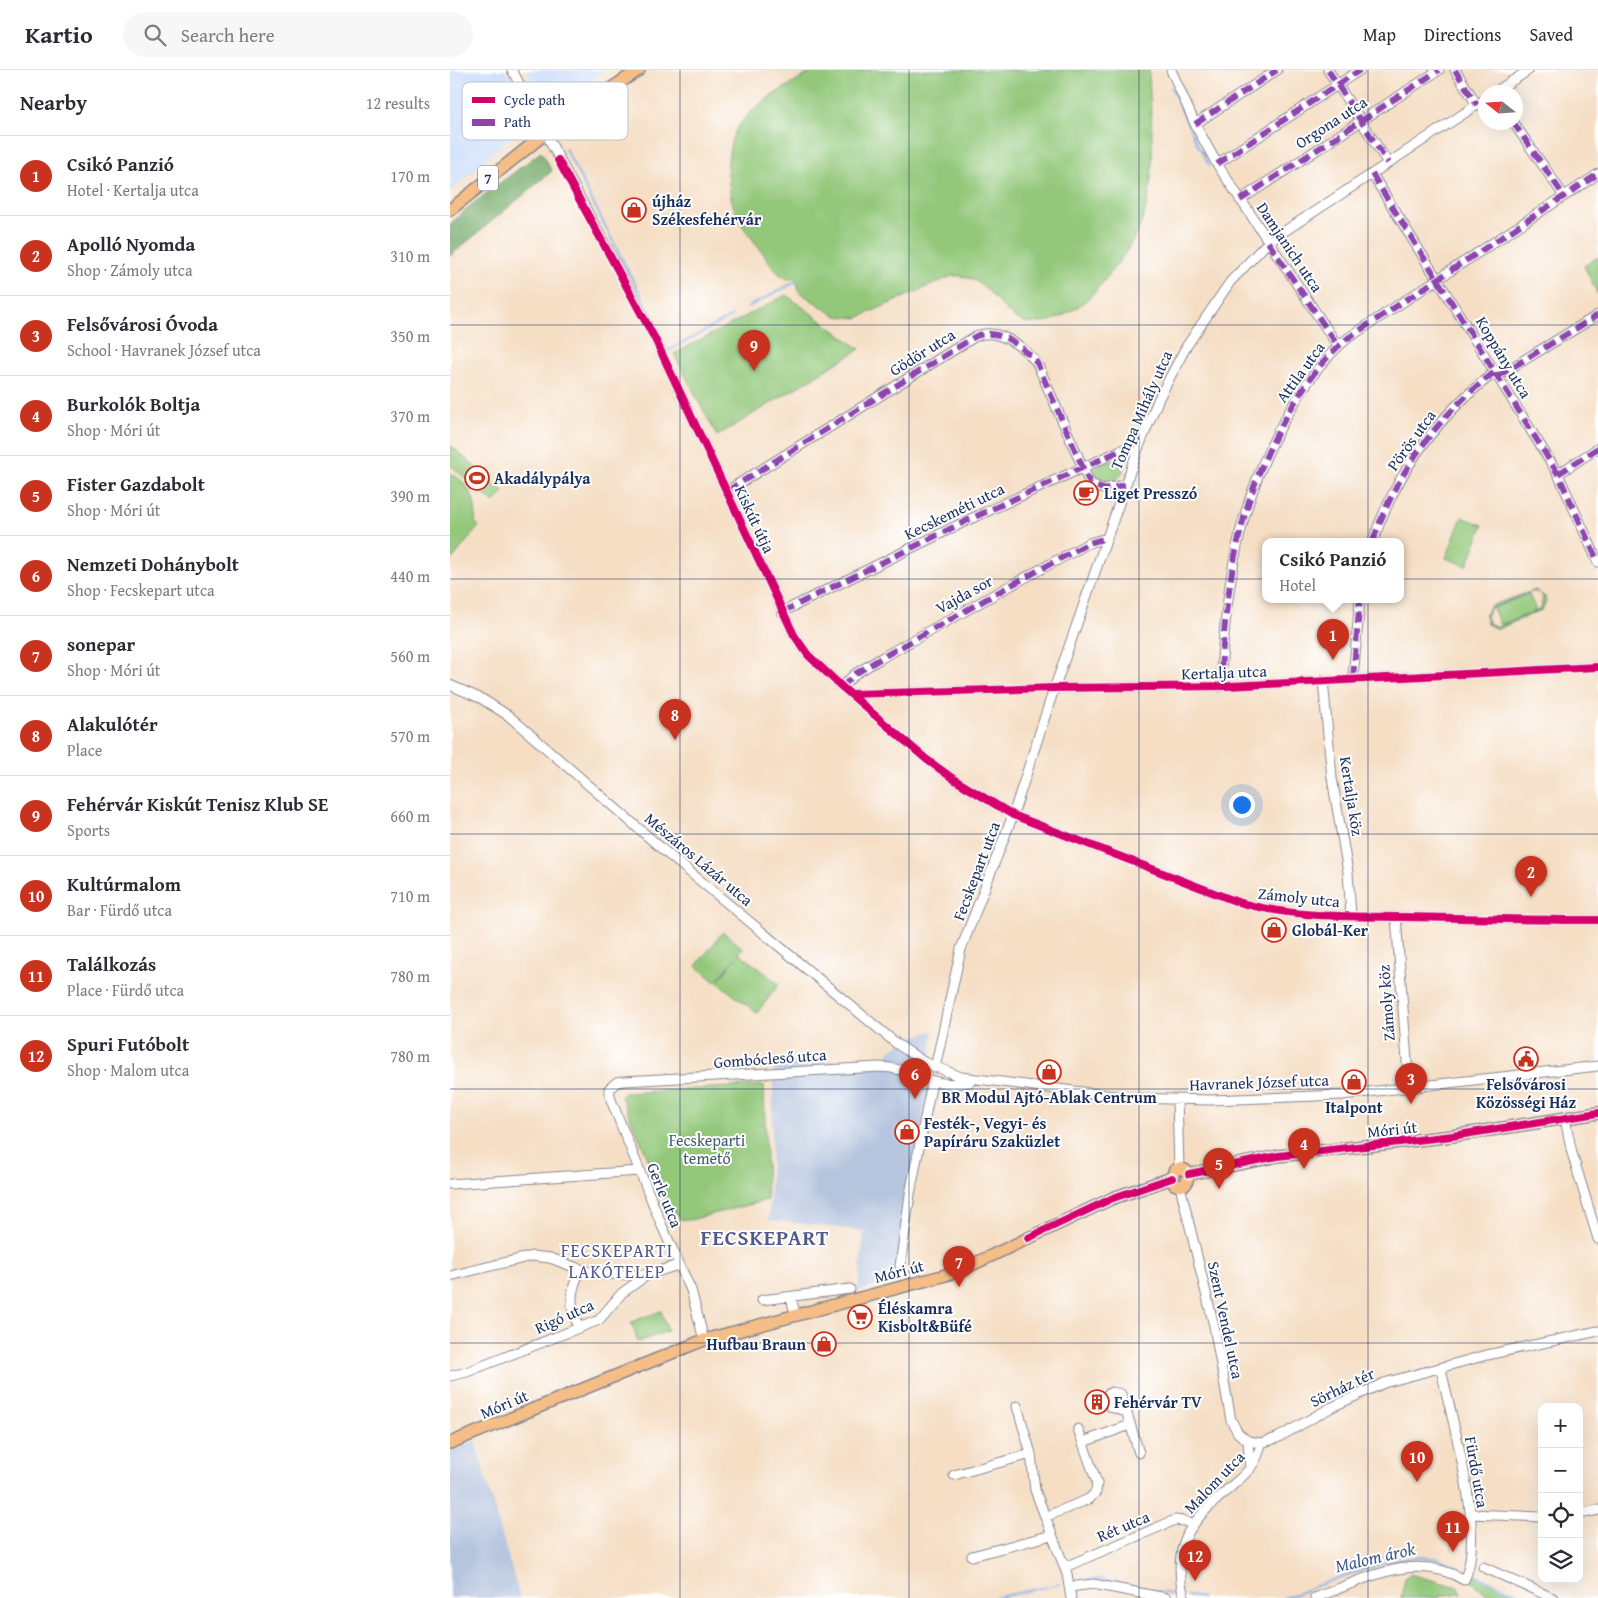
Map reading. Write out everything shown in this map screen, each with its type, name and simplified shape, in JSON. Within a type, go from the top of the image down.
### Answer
[{"type":"main road","name":"7","points":[[621,82],[638,70]]},
{"type":"main road","name":"7","points":[[450,210],[538,140]]},
{"type":"main road","name":"Móri út","points":[[1184,1171],[1278,1156],[1452,1136],[1598,1113]]},
{"type":"main road","points":[[1176,1182],[1186,1184],[1184,1171]]},
{"type":"main road","name":"Móri út","points":[[450,1444],[704,1340],[957,1272],[1105,1201],[1176,1182]]},
{"type":"street","name":"Kiskút útja","points":[[512,70],[518,82]]},
{"type":"street","name":"Damjanich utca","points":[[1171,70],[1195,124],[1217,164],[1338,346]]},
{"type":"street","points":[[1195,124],[1277,70]]},
{"type":"street","points":[[1328,70],[1388,163]]},
{"type":"street","points":[[1217,164],[1360,70]]},
{"type":"street","name":"Orgona utca","points":[[1240,200],[1438,70]]},
{"type":"street","points":[[1455,70],[1477,105]]},
{"type":"street","points":[[1506,85],[1529,70]]},
{"type":"street","name":"Tompa Mihály utca","points":[[1054,688],[1141,441],[1168,379],[1196,331],[1230,282],[1268,242],[1477,105]]},
{"type":"street","points":[[1519,130],[1564,196]]},
{"type":"street","name":"Kiskút útja","points":[[548,140],[655,339],[782,612],[800,645],[842,687],[944,773],[1013,815]]},
{"type":"street","name":"Koppány utca","points":[[1372,174],[1439,279],[1558,474],[1598,562]]},
{"type":"street","name":"Attila utca","points":[[1220,687],[1229,580],[1240,530],[1251,493],[1271,444],[1292,406],[1319,367],[1338,346],[1598,174]]},
{"type":"street","name":"Pörös utca","points":[[1374,538],[1388,504],[1417,452],[1457,404],[1496,374],[1598,315]]},
{"type":"street","name":"Gödör utca","points":[[727,491],[976,336],[985,333],[998,335],[1024,349],[1038,363],[1083,467]]},
{"type":"street","name":"Kecskeméti utca","points":[[782,612],[966,521],[1141,441]]},
{"type":"street","points":[[1558,474],[1598,448]]},
{"type":"street","points":[[1083,467],[1090,484],[1098,488],[1109,489],[1125,485]]},
{"type":"street","name":"Vajda sor","points":[[842,687],[855,674],[883,657],[1089,543],[1107,538]]},
{"type":"street","points":[[1353,678],[1360,603]]},
{"type":"street","name":"Kertalja utca","points":[[851,694],[1054,688],[1220,687],[1353,678],[1598,667]]},
{"type":"street","name":"Kertalja köz","points":[[1323,680],[1332,778],[1348,872],[1351,916]]},
{"type":"street","name":"Mészáros Lázár utca","points":[[450,685],[482,699],[509,716],[676,860],[898,1044],[924,1062]]},
{"type":"street","name":"Fecskepart utca","points":[[936,1083],[956,963],[1013,815],[1054,688]]},
{"type":"street","name":"Zámoly utca","points":[[1013,815],[1248,905],[1279,912],[1351,916],[1598,920]]},
{"type":"street","name":"Zámoly köz","points":[[1396,916],[1409,1087]]},
{"type":"street","points":[[918,1076],[924,1062]]},
{"type":"street","name":"Havranek József utca","points":[[924,1062],[939,1069],[975,1080],[1130,1098],[1176,1100],[1342,1095],[1598,1066]]},
{"type":"street","name":"Gombócleső utca","points":[[609,1089],[617,1082],[624,1081],[857,1067],[897,1068],[936,1083]]},
{"type":"street","points":[[900,1266],[910,1194],[936,1083],[975,1080]]},
{"type":"street","name":"Gerle utca","points":[[609,1089],[611,1100],[639,1171],[690,1290],[704,1340]]},
{"type":"street","points":[[1176,1100],[1184,1171]]},
{"type":"street","points":[[1565,1119],[1572,1153],[1598,1238]]},
{"type":"street","points":[[450,1184],[639,1171]]},
{"type":"street","name":"Szent Vendel utca","points":[[1176,1182],[1214,1326],[1228,1411],[1238,1433],[1248,1441]]},
{"type":"street","points":[[450,1276],[532,1256],[557,1260],[581,1269],[606,1274],[647,1275]]},
{"type":"street","name":"Rigó utca","points":[[450,1376],[467,1372],[580,1328],[604,1316],[622,1293],[647,1275],[678,1265]]},
{"type":"street","points":[[580,1328],[573,1314],[572,1295],[581,1269]]},
{"type":"street","points":[[762,1300],[850,1290]]},
{"type":"street","points":[[791,1298],[796,1316]]},
{"type":"street","points":[[1440,1368],[1487,1355],[1598,1331]]},
{"type":"street","name":"Sörház tér","points":[[1261,1443],[1277,1438],[1332,1407],[1384,1383],[1440,1368]]},
{"type":"street","name":"Fürdő utca","points":[[1315,1598],[1398,1568],[1431,1568],[1465,1578],[1470,1566],[1470,1514],[1466,1481],[1440,1368]]},
{"type":"street","points":[[1017,1406],[1031,1454],[1035,1490],[1065,1567],[1071,1598]]},
{"type":"street","points":[[1126,1412],[1139,1453]]},
{"type":"street","points":[[1083,1442],[1130,1425]]},
{"type":"street","points":[[1046,1517],[1089,1499],[1096,1492],[1097,1483],[1078,1429]]},
{"type":"street","points":[[1250,1469],[1248,1441],[1261,1443]]},
{"type":"street","name":"Malom utca","points":[[1184,1598],[1181,1586],[1180,1552],[1193,1525],[1207,1507],[1250,1469],[1257,1459],[1261,1443]]},
{"type":"street","points":[[954,1475],[1031,1454]]},
{"type":"street","points":[[1583,1513],[1598,1510]]},
{"type":"street","points":[[1470,1514],[1538,1518]]},
{"type":"street","name":"Rét utca","points":[[1065,1567],[1176,1520],[1193,1525]]},
{"type":"street","points":[[972,1556],[1052,1535]]},
{"type":"street","points":[[1483,1567],[1553,1598]]},
{"type":"street","points":[[1070,1587],[1099,1585],[1166,1598]]},
{"type":"shaded area","points":[[450,70],[505,70],[511,82],[462,82],[462,140],[507,140],[450,192]]},
{"type":"shaded area","points":[[526,70],[605,70],[588,82],[533,82]]},
{"type":"shaded area","points":[[933,1031],[928,1086],[896,1281],[858,1291],[864,1231],[769,1220],[774,1065],[888,1057],[890,1051],[906,1039]]},
{"type":"shaded area","points":[[475,1441],[520,1598],[450,1598],[450,1451]]},
{"type":"green space","points":[[814,70],[1149,70],[1152,166],[1147,203],[1137,233],[1119,262],[1101,285],[1085,301],[1073,310],[1045,322],[1030,323],[1019,320],[1010,314],[976,281],[965,277],[952,276],[857,318],[836,316],[799,292],[797,281],[787,279],[773,267],[740,222],[732,201],[728,176],[729,151],[736,130],[743,120],[761,103]]},
{"type":"green space","points":[[541,152],[552,171],[450,256],[450,224],[472,204]]},
{"type":"green space","points":[[1598,257],[1598,295],[1584,266]]},
{"type":"green space","points":[[786,295],[860,349],[717,436],[674,354]]},
{"type":"green space","name":"Akadálypálya","points":[[450,445],[504,492],[494,503],[450,465]]},
{"type":"green space","points":[[1125,455],[1128,460],[1118,478],[1110,483],[1099,481],[1094,471],[1096,467]]},
{"type":"green space","points":[[450,473],[457,477],[471,493],[475,507],[475,522],[479,526],[450,562]]},
{"type":"green space","points":[[1462,517],[1483,525],[1467,566],[1446,558]]},
{"type":"green space","points":[[1535,590],[1538,592],[1545,597],[1546,602],[1542,610],[1498,629],[1487,624],[1485,616],[1490,606]],"holes":[[[1531,592],[1538,592],[1543,597],[1541,609],[1498,627],[1488,623],[1486,616],[1491,608]]]},
{"type":"green space","points":[[1529,594],[1536,611],[1500,625],[1493,608]]},
{"type":"green space","points":[[723,932],[743,948],[739,953],[779,984],[757,1013],[717,982],[736,958],[715,982],[696,966]]},
{"type":"green space","name":"Fecskeparti temető","points":[[764,1085],[767,1200],[690,1220],[680,1219],[666,1200],[621,1096],[624,1093]]},
{"type":"green space","points":[[661,1311],[668,1331],[638,1342],[631,1322]]},
{"type":"green space","points":[[1409,1574],[1458,1587],[1461,1593],[1440,1596],[1439,1598],[1401,1598],[1405,1578]]},
{"type":"green space","points":[[1473,1574],[1527,1598],[1492,1598],[1471,1581]]},
{"type":"waterway","points":[[1171,87],[1196,142],[1209,165]]},
{"type":"waterway","points":[[565,148],[656,325]]},
{"type":"waterway","points":[[748,307],[797,281]]},
{"type":"waterway","points":[[668,351],[732,316]]},
{"type":"waterway","name":"Malom árok","points":[[1284,1598],[1357,1571],[1397,1560],[1432,1558],[1464,1570]]},
{"type":"waterway","name":"Malom árok","points":[[1468,1572],[1528,1598]]},
{"type":"waterway","name":"Malom árok","points":[[1074,1581],[1098,1579],[1180,1596]]},
{"type":"waterway","name":"Malom árok","points":[[995,1598],[1060,1584]]},
{"type":"waterway","points":[[1076,1589],[1080,1598]]},
{"type":"waterway","name":"Malom árok","points":[[1187,1596],[1202,1598]]},
{"type":"marked path","points":[[1195,124],[1277,70]]},
{"type":"marked path","points":[[1328,70],[1388,163]]},
{"type":"marked path","points":[[1217,164],[1360,70]]},
{"type":"marked path","points":[[1240,200],[1439,70]]},
{"type":"marked path","points":[[1455,70],[1477,105]]},
{"type":"marked path","points":[[1519,130],[1564,196]]},
{"type":"marked path","points":[[1372,174],[1558,474],[1598,562]]},
{"type":"marked path","points":[[1220,687],[1231,579],[1246,511],[1271,445],[1295,402],[1315,372],[1330,354],[1348,338],[1598,174]]},
{"type":"marked path","points":[[1268,242],[1338,346]]},
{"type":"marked path","points":[[1498,376],[1598,315]]},
{"type":"marked path","points":[[727,491],[976,336],[984,334],[1002,336],[1010,340],[1037,363],[1090,484],[1103,489],[1125,485]]},
{"type":"marked path","points":[[1374,538],[1394,492],[1421,447],[1455,407],[1495,372]]},
{"type":"marked path","points":[[782,612],[966,521],[1141,441]]},
{"type":"marked path","points":[[1558,474],[1598,448]]},
{"type":"marked path","points":[[842,687],[855,674],[883,657],[1089,543],[1107,538]]},
{"type":"marked path","points":[[1353,678],[1360,603]]},
{"type":"cycle path","points":[[558,160],[655,339],[794,635],[808,655],[842,687],[926,759],[955,780],[1013,815],[1235,901],[1256,907],[1277,911],[1340,916],[1598,920]]},
{"type":"cycle path","points":[[851,694],[1055,688],[1229,686],[1598,667]]},
{"type":"cycle path","points":[[1189,1174],[1278,1156],[1452,1136],[1598,1113]]},
{"type":"cycle path","points":[[1028,1238],[1113,1198],[1172,1178]]},
{"type":"place","name":"újház Székesfehérvár","points":[[634,210]]},
{"type":"place","name":"Fehérvár Kiskút Tenisz Klub SE","points":[[754,371]]},
{"type":"place","name":"Akadálypálya","points":[[477,478]]},
{"type":"place","name":"Liget Presszó","points":[[1086,493]]},
{"type":"place","name":"Csikó Panzió","points":[[1333,660]]},
{"type":"place","name":"Alakulótér","points":[[675,740]]},
{"type":"place","name":"Apolló Nyomda","points":[[1531,897]]},
{"type":"place","name":"Globál-Ker","points":[[1274,930]]},
{"type":"place","name":"Felsővárosi Közösségi Ház","points":[[1526,1059]]},
{"type":"place","name":"BR Modul Ajtó-Ablak Centrum","points":[[1049,1072]]},
{"type":"place","name":"Italpont","points":[[1354,1082]]},
{"type":"place","name":"Nemzeti Dohánybolt","points":[[915,1099]]},
{"type":"place","name":"Felsővárosi Óvoda","points":[[1411,1104]]},
{"type":"place","name":"Festék-, Vegyi- és Papíráru Szaküzlet","points":[[907,1132]]},
{"type":"place","name":"Burkolók Boltja","points":[[1304,1169]]},
{"type":"place","name":"Fister Gazdabolt","points":[[1219,1189]]},
{"type":"place","name":"sonepar","points":[[959,1287]]},
{"type":"place","name":"Éléskamra Kisbolt&Büfé","points":[[860,1317]]},
{"type":"place","name":"Hufbau Braun","points":[[824,1344]]},
{"type":"place","name":"Fehérvár TV","points":[[1097,1402]]},
{"type":"place","name":"Kultúrmalom","points":[[1417,1482]]},
{"type":"place","name":"Találkozás","points":[[1453,1552]]},
{"type":"place","name":"Spuri Futóbolt","points":[[1195,1581]]},
{"type":"district","name":"FECSKEPART","points":[[765,1237]]},
{"type":"district","name":"FECSKEPARTI LAKÓTELEP","points":[[617,1260]]}]
